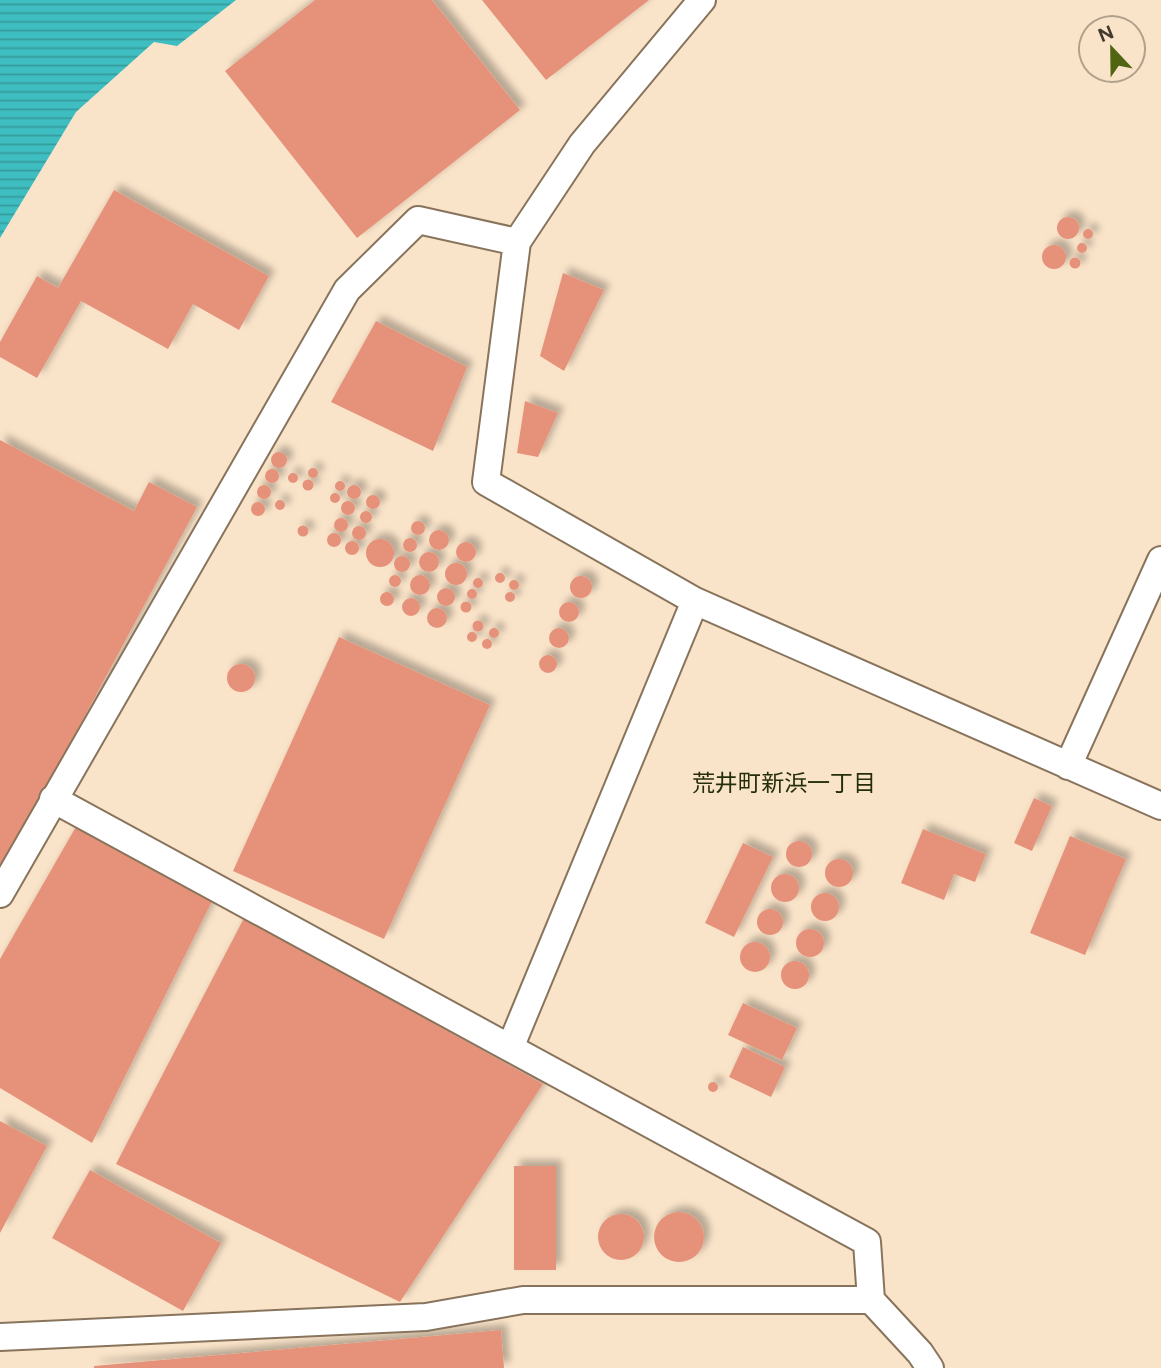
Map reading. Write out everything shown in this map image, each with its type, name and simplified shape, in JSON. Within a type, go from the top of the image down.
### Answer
[{"type":"street","points":[[702,0],[582,144],[517,242],[486,482],[695,601],[1161,806]]},
{"type":"street","points":[[0,894],[346,290],[418,220],[517,242]]},
{"type":"street","points":[[1068,766],[1161,560]]},
{"type":"street","points":[[510,1048],[695,601]]},
{"type":"street","points":[[54,799],[867,1242],[871,1300],[920,1353],[930,1368]]},
{"type":"street","points":[[0,1337],[426,1317],[523,1300],[871,1300]]},
{"type":"water","points":[[0,0],[236,0],[177,46],[154,42],[76,112],[0,238]]},
{"type":"building","points":[[315,0],[432,0],[520,110],[357,238],[225,71]]},
{"type":"building","points":[[482,0],[649,0],[546,80]]},
{"type":"building","points":[[114,190],[269,276],[239,330],[193,304],[168,349],[81,301],[37,378],[0,357],[0,342],[37,276],[58,288]]},
{"type":"building","points":[[1068,217],[1076,220],[1079,228],[1076,236],[1068,239],[1060,236],[1057,228],[1060,220]]},
{"type":"building","points":[[1088,229],[1092,230],[1092,238],[1088,239],[1084,238],[1083,234],[1084,230]]},
{"type":"building","points":[[1082,243],[1086,244],[1086,252],[1082,253],[1078,252],[1077,248],[1078,244]]},
{"type":"building","points":[[1054,245],[1065,252],[1066,257],[1059,268],[1054,269],[1043,262],[1042,257],[1049,246]]},
{"type":"building","points":[[1075,258],[1079,259],[1079,267],[1075,268],[1071,267],[1070,263],[1071,259]]},
{"type":"building","points":[[563,273],[604,290],[564,371],[540,356]]},
{"type":"building","points":[[376,321],[467,367],[433,451],[331,402]]},
{"type":"building","points":[[525,401],[558,413],[538,457],[517,453]]},
{"type":"building","points":[[0,440],[134,511],[149,482],[197,507],[0,874]]},
{"type":"building","points":[[279,452],[285,454],[285,466],[279,468],[273,466],[271,460],[273,454]]},
{"type":"building","points":[[313,468],[317,469],[317,477],[313,478],[309,477],[308,473],[309,469]]},
{"type":"building","points":[[272,469],[277,471],[277,481],[272,483],[267,481],[265,476],[267,471]]},
{"type":"building","points":[[293,473],[297,474],[297,482],[293,483],[289,482],[288,478],[289,474]]},
{"type":"building","points":[[308,480],[312,481],[312,489],[308,490],[304,489],[303,485],[304,481]]},
{"type":"building","points":[[340,481],[344,482],[344,490],[340,491],[336,490],[335,486],[336,482]]},
{"type":"building","points":[[264,485],[269,487],[269,497],[264,499],[259,497],[257,492],[259,487]]},
{"type":"building","points":[[354,485],[359,487],[359,497],[354,499],[349,497],[347,492],[349,487]]},
{"type":"building","points":[[335,493],[339,494],[339,502],[335,503],[331,502],[330,498],[331,494]]},
{"type":"building","points":[[373,495],[378,497],[378,507],[373,509],[368,507],[366,502],[368,497]]},
{"type":"building","points":[[280,500],[284,501],[284,509],[280,510],[276,509],[275,505],[276,501]]},
{"type":"building","points":[[348,501],[353,503],[353,513],[348,515],[343,513],[341,508],[343,503]]},
{"type":"building","points":[[258,502],[263,504],[263,514],[258,516],[253,514],[251,509],[253,504]]},
{"type":"building","points":[[366,511],[372,517],[366,523],[360,517]]},
{"type":"building","points":[[341,518],[346,520],[346,530],[341,532],[336,530],[334,525],[336,520]]},
{"type":"building","points":[[418,521],[423,523],[423,533],[418,535],[413,533],[411,528],[413,523]]},
{"type":"building","points":[[303,526],[307,527],[307,535],[303,536],[299,535],[298,531],[299,527]]},
{"type":"building","points":[[359,526],[364,528],[364,538],[359,540],[354,538],[352,533],[354,528]]},
{"type":"building","points":[[435,530],[443,530],[449,540],[443,550],[435,550],[429,544],[429,536]]},
{"type":"building","points":[[334,533],[339,535],[339,545],[334,547],[329,545],[327,540],[329,535]]},
{"type":"building","points":[[410,538],[415,540],[415,550],[410,552],[405,550],[403,545],[405,540]]},
{"type":"building","points":[[380,539],[390,543],[394,553],[390,563],[380,567],[370,563],[366,553],[370,543]]},
{"type":"building","points":[[352,541],[357,543],[357,553],[352,555],[347,553],[345,548],[347,543]]},
{"type":"building","points":[[466,542],[473,545],[476,552],[473,559],[466,562],[459,559],[456,552],[459,545]]},
{"type":"building","points":[[429,552],[436,555],[439,562],[436,569],[429,572],[422,569],[419,562],[422,555]]},
{"type":"building","points":[[402,556],[410,564],[402,572],[394,564]]},
{"type":"building","points":[[456,563],[466,570],[467,574],[460,584],[456,585],[446,578],[445,574],[452,564]]},
{"type":"building","points":[[500,573],[504,574],[504,582],[500,583],[496,582],[495,578],[496,574]]},
{"type":"building","points":[[420,575],[427,578],[430,585],[427,592],[420,595],[413,592],[410,585],[413,578]]},
{"type":"building","points":[[390,576],[400,576],[400,586],[390,586]]},
{"type":"building","points":[[581,576],[589,579],[592,587],[589,595],[581,598],[573,595],[570,587],[573,579]]},
{"type":"building","points":[[478,578],[483,583],[478,588],[473,583]]},
{"type":"building","points":[[514,580],[518,581],[518,589],[514,590],[510,589],[509,585],[510,581]]},
{"type":"building","points":[[446,588],[452,591],[455,597],[452,603],[446,606],[440,603],[437,597],[440,591]]},
{"type":"building","points":[[472,589],[476,590],[476,598],[472,599],[468,598],[467,594],[468,590]]},
{"type":"building","points":[[384,592],[390,592],[394,599],[390,606],[384,606],[380,602],[380,596]]},
{"type":"building","points":[[510,592],[514,593],[514,601],[510,602],[506,601],[505,597],[506,593]]},
{"type":"building","points":[[411,598],[417,601],[420,607],[417,613],[411,616],[405,613],[402,607],[405,601]]},
{"type":"building","points":[[466,602],[470,603],[470,611],[466,612],[462,611],[461,607],[462,603]]},
{"type":"building","points":[[569,602],[576,605],[579,612],[576,619],[569,622],[562,619],[559,612],[562,605]]},
{"type":"building","points":[[437,608],[444,611],[447,618],[444,625],[437,628],[430,625],[427,618],[430,611]]},
{"type":"building","points":[[478,621],[482,622],[482,630],[478,631],[474,630],[473,626],[474,622]]},
{"type":"building","points":[[494,628],[498,629],[498,637],[494,638],[490,637],[489,633],[490,629]]},
{"type":"building","points":[[559,628],[566,631],[569,638],[566,645],[559,648],[552,645],[549,638],[552,631]]},
{"type":"building","points":[[472,632],[476,633],[476,641],[472,642],[468,641],[467,637],[468,633]]},
{"type":"building","points":[[339,637],[490,705],[384,939],[233,871]]},
{"type":"building","points":[[487,639],[491,640],[491,648],[487,649],[483,648],[482,644],[483,640]]},
{"type":"building","points":[[548,655],[554,658],[557,664],[554,670],[548,673],[542,670],[539,664],[542,658]]},
{"type":"building","points":[[241,664],[251,668],[255,678],[251,688],[241,692],[231,688],[227,678],[231,668]]},
{"type":"building","points":[[1034,798],[1052,806],[1032,851],[1014,843]]},
{"type":"building","points":[[77,825],[212,901],[92,1143],[0,1088],[0,959]]},
{"type":"building","points":[[923,829],[986,854],[975,882],[954,874],[944,900],[901,883]]},
{"type":"building","points":[[1070,836],[1126,859],[1085,955],[1030,933]]},
{"type":"building","points":[[799,841],[808,845],[812,854],[808,863],[799,867],[790,863],[786,854],[790,845]]},
{"type":"building","points":[[743,843],[773,857],[734,937],[705,923]]},
{"type":"building","points":[[839,859],[849,863],[853,873],[849,883],[839,887],[829,883],[825,873],[829,863]]},
{"type":"building","points":[[785,874],[795,878],[799,888],[795,898],[785,902],[775,898],[771,888],[775,878]]},
{"type":"building","points":[[825,893],[835,897],[839,907],[835,917],[825,921],[815,917],[811,907],[815,897]]},
{"type":"building","points":[[770,909],[779,913],[783,922],[779,931],[770,935],[761,931],[757,922],[761,913]]},
{"type":"building","points":[[244,918],[543,1084],[400,1302],[116,1164]]},
{"type":"building","points":[[810,929],[820,933],[824,943],[820,953],[810,957],[800,953],[796,943],[800,933]]},
{"type":"building","points":[[755,942],[766,946],[770,957],[766,968],[755,972],[744,968],[740,957],[744,946]]},
{"type":"building","points":[[795,961],[805,965],[809,975],[805,985],[795,989],[785,985],[781,975],[785,965]]},
{"type":"building","points":[[743,1003],[797,1028],[782,1060],[728,1035]]},
{"type":"building","points":[[743,1047],[785,1067],[771,1097],[729,1077]]},
{"type":"building","points":[[713,1082],[717,1083],[717,1091],[713,1092],[709,1091],[708,1087],[709,1083]]},
{"type":"building","points":[[0,1121],[47,1146],[0,1233]]},
{"type":"building","points":[[514,1166],[556,1166],[556,1270],[514,1270]]},
{"type":"building","points":[[90,1170],[221,1243],[183,1311],[52,1238]]},
{"type":"building","points":[[679,1212],[696,1220],[704,1237],[696,1254],[679,1262],[662,1254],[654,1237],[662,1220]]},
{"type":"building","points":[[621,1214],[638,1220],[644,1237],[638,1254],[621,1260],[604,1254],[598,1237],[604,1220]]},
{"type":"building","points":[[501,1330],[504,1368],[94,1368],[94,1366]]},
{"type":"district","name":"荒井町新浜一丁目","points":[[784,783]]}]
